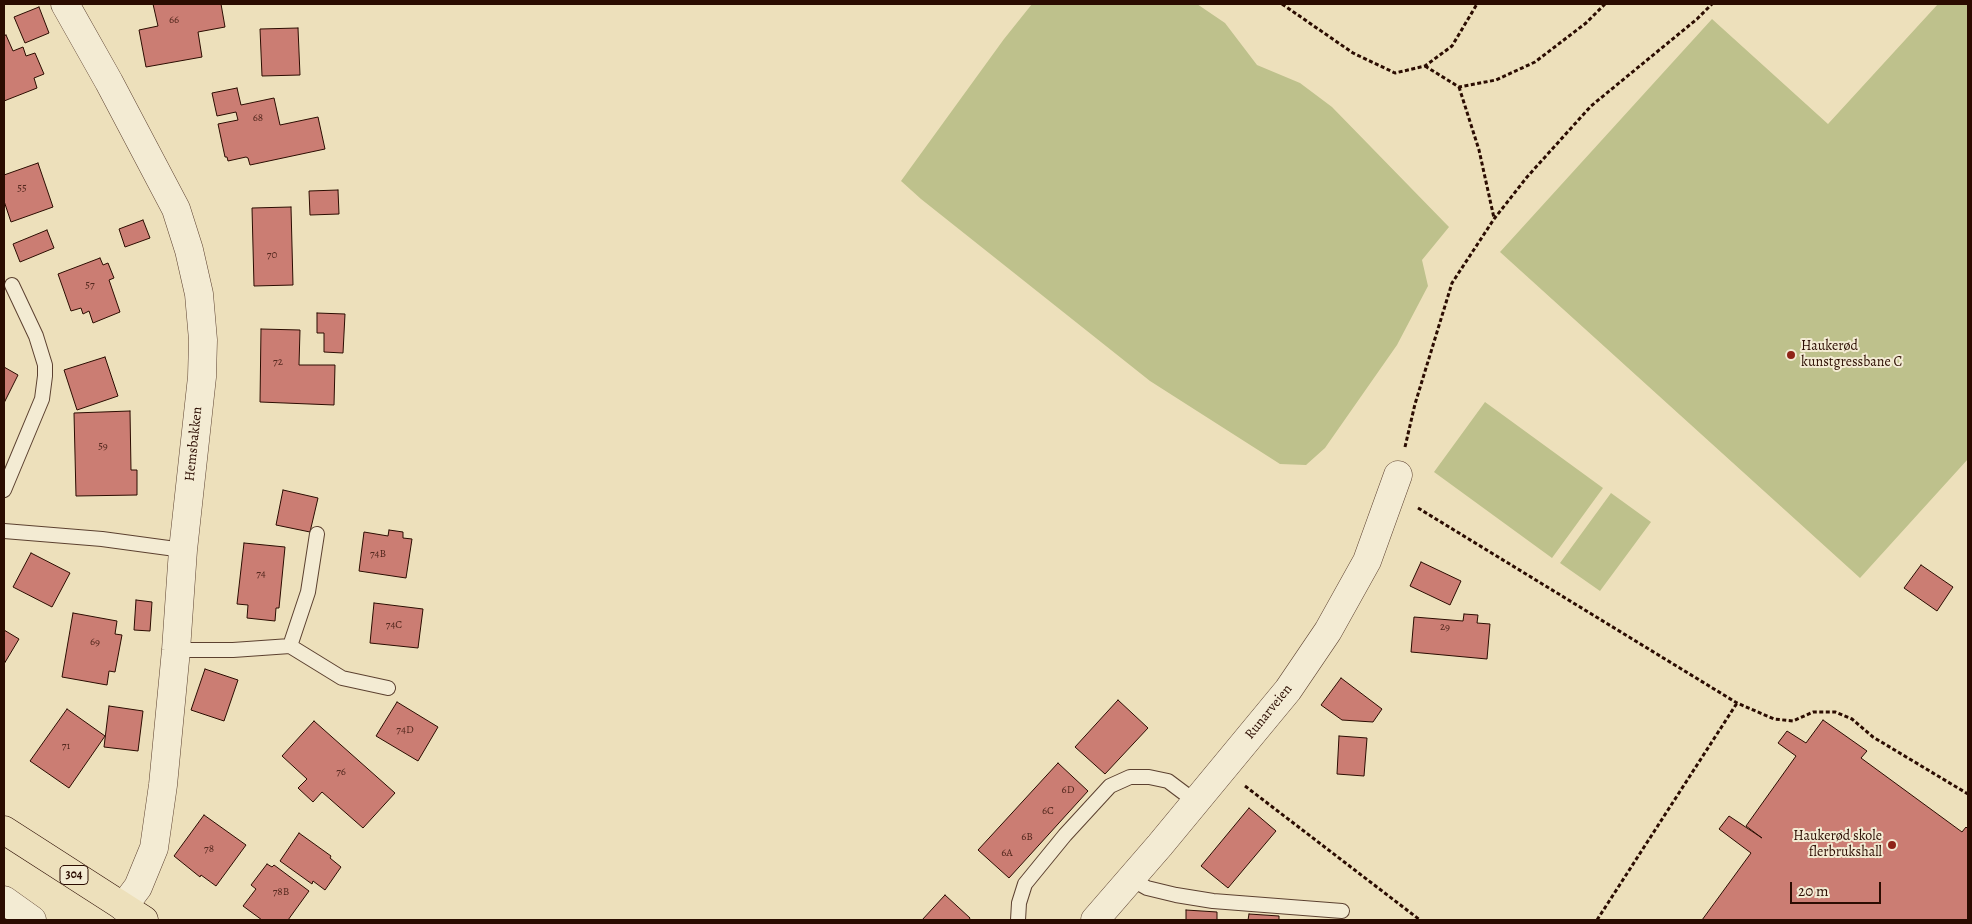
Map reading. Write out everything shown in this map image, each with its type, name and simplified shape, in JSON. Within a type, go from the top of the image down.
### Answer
[{"type":"main road","name":"304","points":[[4,830],[134,914]]},
{"type":"street","name":"Hemsbakken","points":[[65,4],[109,82],[176,209],[189,250],[199,294],[203,340],[202,377],[183,550],[163,786],[154,848],[138,887],[134,914]]},
{"type":"street","name":"Runarveien","points":[[1095,920],[1196,802],[1288,690],[1328,631],[1367,561],[1395,484]]},
{"type":"street","points":[[4,900],[32,920]]},
{"type":"lane","points":[[4,490],[42,399],[45,376],[45,365],[36,336],[12,284]]},
{"type":"lane","points":[[4,531],[102,539],[183,550]]},
{"type":"lane","points":[[290,646],[308,592],[317,534]]},
{"type":"lane","points":[[176,650],[233,650],[290,646],[342,678],[388,688]]},
{"type":"lane","points":[[1018,920],[1019,903],[1025,884],[1065,835],[1110,786],[1130,777],[1149,776],[1168,781],[1196,802]]},
{"type":"lane","points":[[1131,879],[1147,888],[1213,901],[1342,911]]},
{"type":"path","points":[[1282,4],[1353,53],[1395,73],[1425,66],[1452,46],[1477,4]]},
{"type":"path","points":[[1459,87],[1496,80],[1535,62],[1586,23],[1605,4]]},
{"type":"path","points":[[1712,4],[1697,19],[1591,106],[1526,177],[1494,219],[1452,283],[1415,404],[1395,484],[1737,703],[1774,719],[1793,721],[1813,712],[1835,712],[1852,719],[1874,737],[1968,794]]},
{"type":"path","points":[[1425,66],[1459,87],[1479,150],[1494,219]]},
{"type":"path","points":[[1597,920],[1737,703]]},
{"type":"path","points":[[1223,769],[1420,920]]},
{"type":"green space","points":[[1032,4],[1197,4],[1225,23],[1257,65],[1300,83],[1332,107],[1449,227],[1422,260],[1428,286],[1397,345],[1325,448],[1306,465],[1280,464],[1150,381],[921,199],[901,181],[1004,39]]},
{"type":"green space","name":"Haukerød kunstgressbane C","points":[[1938,4],[1968,4],[1968,459],[1860,578],[1500,252],[1712,19],[1828,124]]},
{"type":"green space","points":[[1485,402],[1603,488],[1552,558],[1434,472]]},
{"type":"green space","points":[[1611,493],[1651,522],[1600,591],[1560,563]]},
{"type":"building","points":[[153,4],[221,4],[225,27],[198,32],[202,57],[146,67],[139,30],[158,26]]},
{"type":"building","points":[[39,7],[49,33],[25,43],[14,17]]},
{"type":"building","points":[[298,28],[300,75],[262,76],[260,29]]},
{"type":"building","points":[[6,35],[13,51],[23,47],[26,56],[35,53],[44,74],[34,78],[37,88],[4,101],[4,36]]},
{"type":"building","points":[[237,88],[241,105],[274,98],[280,125],[318,117],[325,149],[250,165],[246,157],[228,161],[227,157],[225,157],[218,124],[238,120],[236,112],[217,116],[212,93]]},
{"type":"building","points":[[38,163],[53,207],[11,222],[4,201],[4,175]]},
{"type":"building","points":[[338,190],[339,214],[310,215],[309,191]]},
{"type":"building","points":[[291,207],[293,285],[254,286],[252,208]]},
{"type":"building","points":[[143,220],[150,238],[125,247],[119,229]]},
{"type":"building","points":[[47,230],[54,248],[20,262],[13,244]]},
{"type":"building","points":[[100,258],[103,265],[108,263],[114,278],[109,280],[120,312],[93,323],[89,311],[83,314],[81,308],[71,311],[58,274]]},
{"type":"building","points":[[317,313],[345,314],[343,353],[324,352],[324,333],[317,333]]},
{"type":"building","points":[[261,329],[300,330],[299,365],[335,365],[334,405],[260,402]]},
{"type":"building","points":[[105,357],[118,396],[77,410],[64,370]]},
{"type":"building","points":[[4,367],[18,375],[4,403]]},
{"type":"building","points":[[130,411],[131,470],[137,470],[137,495],[76,496],[74,413]]},
{"type":"building","points":[[283,490],[318,498],[310,532],[276,525]]},
{"type":"building","points":[[389,530],[403,532],[403,538],[412,539],[406,578],[359,571],[364,532],[388,536]]},
{"type":"building","points":[[244,543],[285,547],[279,608],[276,608],[275,621],[247,618],[248,605],[237,604]]},
{"type":"building","points":[[31,553],[70,573],[52,607],[13,587]]},
{"type":"building","points":[[1421,562],[1461,581],[1450,605],[1410,586]]},
{"type":"building","points":[[1921,565],[1953,587],[1937,611],[1904,588]]},
{"type":"building","points":[[136,600],[152,602],[150,631],[134,630]]},
{"type":"building","points":[[374,603],[423,609],[418,648],[370,643]]},
{"type":"building","points":[[73,613],[117,621],[115,634],[122,635],[115,672],[109,671],[107,685],[62,677]]},
{"type":"building","points":[[1464,614],[1478,615],[1477,623],[1490,624],[1487,659],[1411,652],[1414,617],[1463,621]]},
{"type":"building","points":[[4,630],[19,639],[4,664]]},
{"type":"building","points":[[205,669],[238,680],[224,721],[191,710]]},
{"type":"building","points":[[1341,678],[1382,709],[1373,722],[1342,720],[1321,705]]},
{"type":"building","points":[[1118,700],[1148,728],[1105,774],[1075,747]]},
{"type":"building","points":[[397,702],[438,727],[418,761],[376,736]]},
{"type":"building","points":[[109,706],[143,711],[138,751],[104,747]]},
{"type":"building","points":[[67,709],[105,736],[69,788],[30,761]]},
{"type":"building","points":[[1823,720],[1867,751],[1861,758],[1962,832],[1966,827],[1968,829],[1968,920],[1702,920],[1751,853],[1719,829],[1729,816],[1762,838],[1746,826],[1796,756],[1778,743],[1787,731],[1806,743]]},
{"type":"building","points":[[314,721],[395,793],[363,828],[322,792],[313,802],[298,788],[307,779],[282,756]]},
{"type":"building","points":[[1339,736],[1367,738],[1364,776],[1337,774]]},
{"type":"building","points":[[1058,763],[1088,791],[1009,878],[978,850]]},
{"type":"building","points":[[1249,808],[1276,831],[1228,888],[1201,866]]},
{"type":"building","points":[[204,815],[246,845],[216,886],[201,875],[200,877],[174,856]]},
{"type":"building","points":[[299,833],[331,856],[330,858],[341,867],[325,890],[313,881],[312,884],[280,861]]},
{"type":"building","points":[[267,864],[272,867],[274,865],[309,891],[288,920],[262,920],[243,906],[256,889],[251,885]]},
{"type":"building","points":[[945,895],[970,918],[969,920],[922,920]]},
{"type":"building","points":[[1186,910],[1217,912],[1217,920],[1186,920]]},
{"type":"building","points":[[1249,914],[1279,916],[1279,920],[1248,920]]},
{"type":"place","name":"Haukerød kunstgressbane C","points":[[1791,355]]},
{"type":"place","name":"Haukerød skole flerbrukshall","points":[[1892,845]]}]
